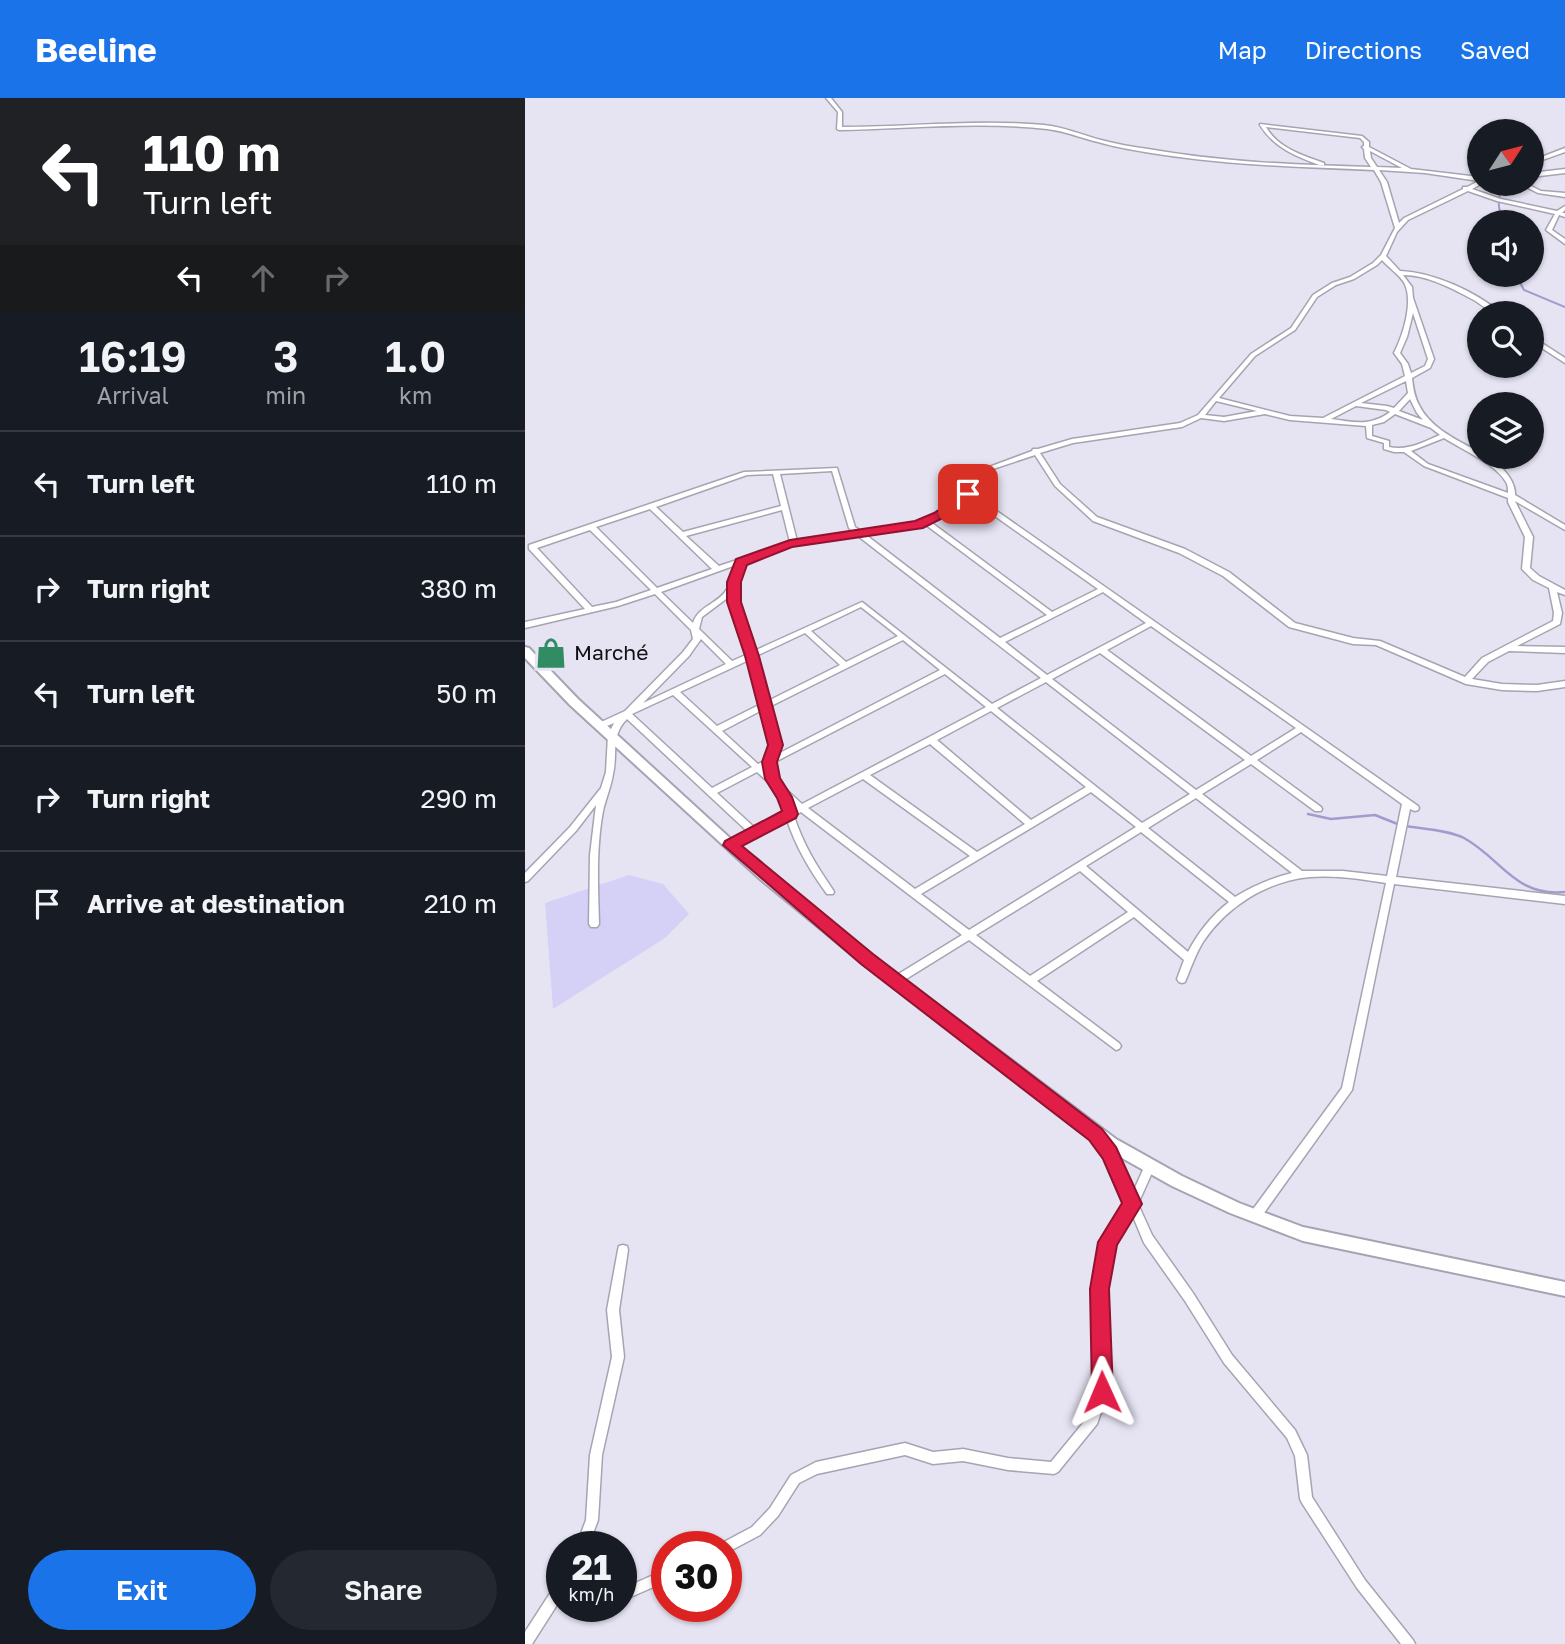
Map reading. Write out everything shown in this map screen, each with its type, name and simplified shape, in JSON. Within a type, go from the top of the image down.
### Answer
[{"type":"street","points":[[828,98],[840,112],[839,129],[944,124],[1038,126],[1128,148],[1176,155],[1261,164],[1410,171],[1467,179]]},
{"type":"street","points":[[1328,167],[1275,142],[1262,125],[1358,135],[1364,139],[1365,148],[1384,182],[1398,228]]},
{"type":"street","points":[[1365,148],[1410,171]]},
{"type":"street","points":[[1544,158],[1565,150]]},
{"type":"street","points":[[1544,173],[1565,171]]},
{"type":"street","points":[[525,625],[656,592],[794,543],[927,522],[968,494],[991,468],[1035,450],[1072,441],[1175,427],[1200,416],[1252,355],[1293,329],[1315,296],[1333,284],[1369,268],[1383,256],[1398,228],[1416,212],[1465,188],[1499,200],[1562,214]]},
{"type":"street","points":[[1544,192],[1565,195]]},
{"type":"street","points":[[1565,208],[1549,230],[1565,242]]},
{"type":"street","points":[[1383,256],[1410,287],[1408,330],[1397,353],[1405,359],[1411,394],[1423,417],[1467,448]]},
{"type":"street","points":[[1398,273],[1409,272],[1431,279],[1481,301]]},
{"type":"street","points":[[1324,420],[1428,367],[1431,359],[1410,296]]},
{"type":"street","points":[[1544,347],[1565,361]]},
{"type":"street","points":[[1216,399],[1290,418],[1369,425],[1383,421],[1397,412],[1411,394]]},
{"type":"street","points":[[1353,406],[1379,406],[1436,428]]},
{"type":"street","points":[[1200,416],[1224,419],[1265,412]]},
{"type":"street","points":[[1369,425],[1368,433],[1372,439],[1387,442],[1385,447],[1389,450],[1407,451],[1445,435]]},
{"type":"street","points":[[1035,450],[1058,485],[1095,519],[1182,551],[1226,574],[1292,625],[1353,641],[1377,643],[1466,681],[1502,687],[1537,688],[1565,684]]},
{"type":"street","points":[[1407,451],[1426,465],[1513,496],[1565,528]]},
{"type":"street","points":[[590,610],[532,547],[746,473],[835,469],[852,528],[1301,875]]},
{"type":"street","points":[[1499,469],[1510,482],[1513,507],[1529,537],[1526,569],[1552,588],[1565,593]]},
{"type":"street","points":[[776,472],[794,543]]},
{"type":"street","points":[[968,494],[1411,805],[1391,881],[1347,1090],[1255,1216]]},
{"type":"street","points":[[651,506],[718,570]]},
{"type":"street","points":[[681,535],[785,507]]},
{"type":"street","points":[[927,522],[1052,615]]},
{"type":"street","points":[[591,527],[731,665]]},
{"type":"street","points":[[594,925],[594,855],[599,811],[610,772],[612,735],[617,724],[687,654],[697,639],[695,630],[699,616],[727,595],[741,562]]},
{"type":"street","points":[[734,582],[734,602],[752,656],[775,745],[769,762],[772,779],[785,797],[796,835],[811,865],[830,892]]},
{"type":"street","points":[[1466,681],[1485,660],[1511,649],[1557,622],[1558,613],[1552,588]]},
{"type":"street","points":[[999,642],[1103,589]]},
{"type":"street","points":[[602,725],[862,604],[1235,902]]},
{"type":"street","points":[[731,845],[1151,623]]},
{"type":"street","points":[[806,630],[845,666]]},
{"type":"street","points":[[716,730],[903,638]]},
{"type":"street","points":[[1511,649],[1565,650]]},
{"type":"street","points":[[1101,650],[1318,809]]},
{"type":"street","points":[[525,651],[574,702],[764,876],[895,981],[1096,1135],[1177,1181],[1255,1216],[1316,1237],[1565,1289]]},
{"type":"street","points":[[711,792],[945,671]]},
{"type":"street","points":[[675,692],[801,808],[1116,1046]]},
{"type":"street","points":[[627,714],[755,833]]},
{"type":"street","points":[[895,981],[1302,728]]},
{"type":"street","points":[[931,740],[1031,824]]},
{"type":"street","points":[[864,775],[977,856]]},
{"type":"street","points":[[525,879],[573,829],[606,787]]},
{"type":"street","points":[[914,894],[1091,788]]},
{"type":"street","points":[[1080,866],[1188,958]]},
{"type":"street","points":[[1182,979],[1188,958],[1198,939],[1219,914],[1235,902],[1273,882],[1301,875],[1391,881],[1565,900]]},
{"type":"street","points":[[1030,981],[1135,912]]},
{"type":"street","points":[[1096,1135],[1117,1166],[1147,1239],[1189,1297],[1228,1359],[1291,1434],[1301,1455],[1306,1499],[1361,1584],[1409,1644]]},
{"type":"street","points":[[742,1539],[756,1531],[774,1512],[795,1479],[816,1468],[905,1449],[933,1458],[964,1455],[1008,1464],[1054,1468],[1093,1420],[1102,1392],[1100,1289],[1108,1242],[1133,1204],[1150,1166]]},
{"type":"street","points":[[588,1531],[592,1520],[596,1455],[618,1357],[613,1311],[623,1250]]},
{"type":"street","points":[[525,1644],[546,1613]]},
{"type":"shaded area","points":[[629,875],[663,884],[689,914],[665,938],[553,1009],[545,903]]},
{"type":"waterway","points":[[1499,196],[1500,210]]},
{"type":"waterway","points":[[1522,287],[1565,307]]},
{"type":"waterway","points":[[1308,814],[1331,819],[1375,815],[1400,825]]},
{"type":"waterway","points":[[1406,826],[1458,835],[1521,883],[1533,889],[1565,892]]},
{"type":"place","name":"Marché","points":[[551,653]]},
{"type":"route","points":[[968,494],[939,516],[918,525],[790,544],[741,562],[734,582],[734,602],[752,656],[775,745],[769,762],[772,779],[785,797],[790,814],[731,845],[764,876],[867,959],[1096,1135],[1109,1153],[1133,1204],[1108,1242],[1100,1289],[1102,1392]]}]
